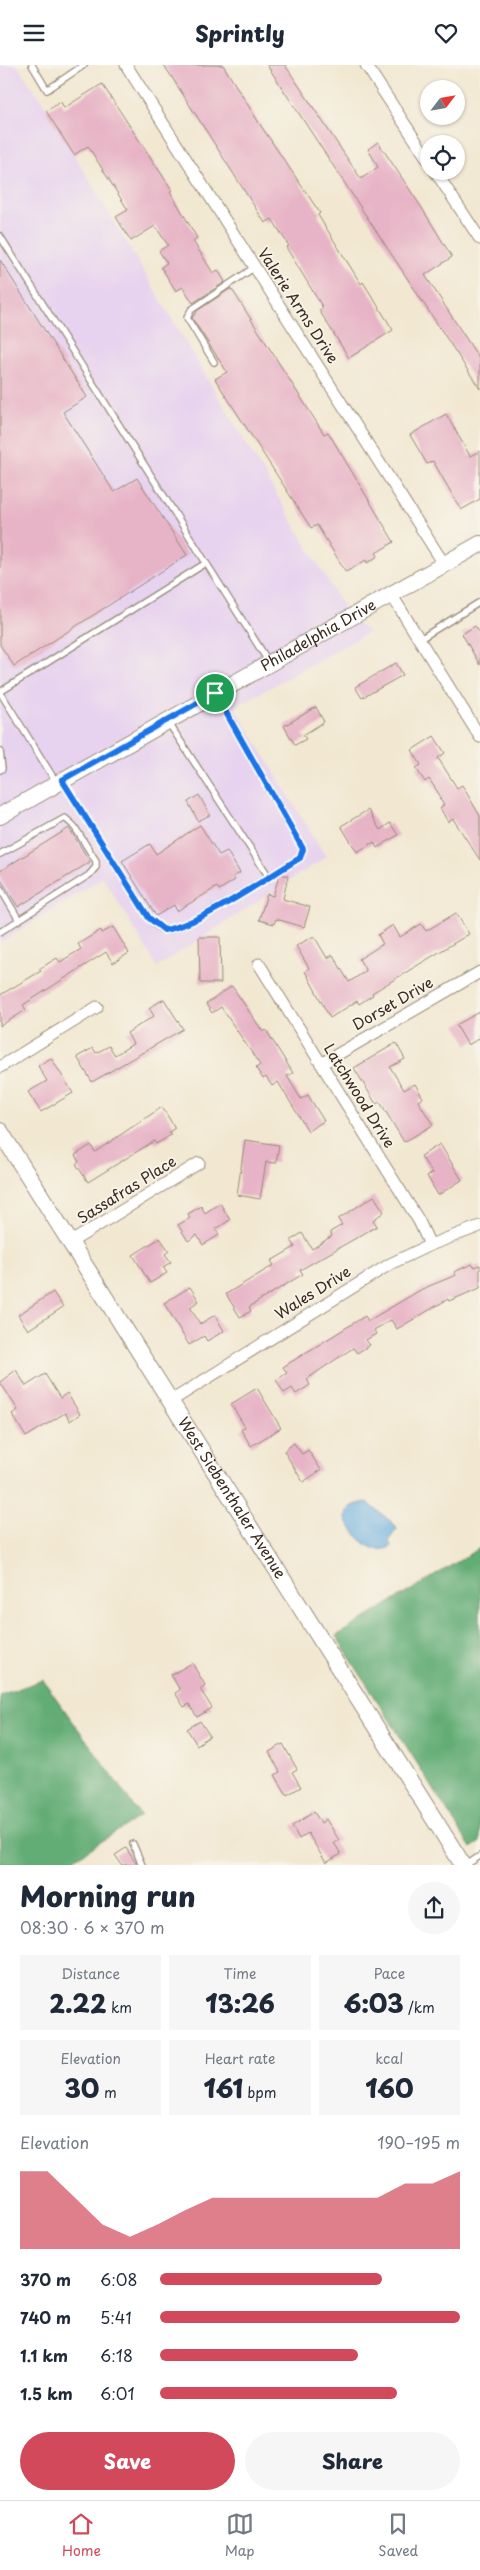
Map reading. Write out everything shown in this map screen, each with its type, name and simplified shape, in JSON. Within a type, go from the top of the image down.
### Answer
[{"type":"main road","name":"Philadelphia Drive","points":[[0,816],[480,544]]},
{"type":"main road","name":"West Siebenthaler Avenue","points":[[0,1131],[464,1865]]},
{"type":"street","name":"Valerie Arms Drive","points":[[126,65],[444,564]]},
{"type":"street","points":[[366,65],[420,147]]},
{"type":"street","points":[[442,180],[480,239]]},
{"type":"street","points":[[391,595],[478,729]]},
{"type":"street","name":"Latchwood Drive","points":[[259,964],[419,1221],[430,1245]]},
{"type":"street","name":"Dorset Drive","points":[[321,1063],[480,972]]},
{"type":"street","points":[[0,1067],[98,1007]]},
{"type":"street","name":"Sassafras Place","points":[[71,1242],[200,1163]]},
{"type":"street","name":"Wales Drive","points":[[170,1401],[390,1263],[480,1226]]},
{"type":"lane","points":[[32,65],[47,90],[84,65]]},
{"type":"lane","points":[[0,236],[269,663]]},
{"type":"lane","points":[[214,362],[187,318],[191,310],[255,267]]},
{"type":"lane","points":[[206,563],[0,692],[149,918],[164,930],[177,928],[201,916],[268,877],[300,858],[303,849],[215,693]]},
{"type":"lane","points":[[420,639],[480,602]]},
{"type":"lane","points":[[167,720],[268,877]]},
{"type":"lane","points":[[0,751],[2,769],[0,770]]},
{"type":"lane","points":[[0,854],[65,818],[74,826],[96,861],[94,871],[0,932]]},
{"type":"lane","points":[[0,888],[19,920]]},
{"type":"lane","points":[[133,1844],[142,1865]]},
{"type":"lane","points":[[464,1865],[480,1857]]},
{"type":"shaded area","points":[[0,65],[17,65],[44,104],[350,618],[369,632],[235,707],[326,857],[157,967],[103,877],[0,943]]},
{"type":"green space","points":[[480,1548],[480,1842],[471,1848],[336,1636]]},
{"type":"green space","points":[[43,1680],[141,1816],[65,1865],[0,1865],[0,1695]]},
{"type":"water","points":[[367,1502],[394,1524],[397,1529],[389,1540],[391,1547],[376,1549],[369,1546],[358,1537],[345,1517],[348,1510],[356,1504]]},
{"type":"building","points":[[164,65],[223,65],[261,126],[320,213],[318,215],[361,284],[363,282],[393,330],[349,358],[319,310],[323,308],[286,247],[289,246],[272,219],[265,223]]},
{"type":"building","points":[[267,65],[285,65],[361,179],[378,167],[368,149],[378,142],[420,205],[452,257],[425,275],[480,360],[480,389]]},
{"type":"building","points":[[102,84],[172,190],[170,191],[197,238],[193,241],[213,273],[218,270],[225,282],[193,303],[183,287],[176,291],[161,267],[167,263],[159,251],[168,245],[155,226],[131,241],[116,217],[128,210],[88,146],[74,155],[46,111],[61,102],[64,108]]},
{"type":"building","points":[[0,260],[87,397],[63,412],[114,492],[137,478],[187,555],[14,666],[0,645]]},
{"type":"building","points":[[230,289],[324,434],[328,432],[394,542],[376,553],[378,556],[367,563],[366,560],[346,572],[317,525],[311,528],[215,379],[227,372],[192,318],[197,311]]},
{"type":"building","points":[[446,414],[470,456],[480,451],[480,499],[461,510],[433,461],[427,464],[410,435]]},
{"type":"building","points":[[475,626],[480,633],[480,665],[462,634]]},
{"type":"building","points":[[396,663],[403,675],[362,698],[355,687]]},
{"type":"building","points":[[316,707],[324,722],[303,735],[306,739],[295,745],[284,726]]},
{"type":"building","points":[[434,736],[445,753],[438,758],[457,788],[462,785],[480,816],[480,860],[453,819],[448,822],[440,808],[444,805],[439,798],[441,797],[429,779],[425,782],[416,768],[421,765],[412,750]]},
{"type":"building","points":[[199,795],[210,815],[198,821],[188,802]]},
{"type":"building","points":[[368,810],[380,830],[390,823],[398,835],[377,848],[374,842],[357,852],[341,826]]},
{"type":"building","points":[[200,825],[219,855],[227,851],[240,873],[233,877],[235,880],[219,890],[217,887],[177,911],[174,905],[156,916],[122,861],[150,844],[156,854]]},
{"type":"building","points":[[69,828],[90,862],[18,907],[0,878],[0,871]]},
{"type":"building","points":[[282,874],[288,876],[283,899],[310,907],[304,927],[276,919],[274,924],[259,920],[267,894],[273,896],[279,876]]},
{"type":"building","points":[[456,913],[469,934],[372,993],[373,995],[359,1004],[357,1001],[330,1018],[305,971],[309,968],[296,946],[314,936],[327,958],[333,955],[349,982],[366,971],[359,959],[383,944],[378,935],[393,925],[400,937],[421,924],[426,931]]},
{"type":"building","points":[[113,927],[129,953],[113,963],[106,952],[23,1005],[26,1010],[0,1026],[0,995],[41,971],[39,969],[57,958],[60,962],[81,949],[78,944],[101,930],[102,933]]},
{"type":"building","points":[[199,937],[220,937],[221,983],[200,983]]},
{"type":"building","points":[[232,986],[263,1032],[266,1030],[293,1073],[287,1076],[301,1099],[308,1095],[324,1121],[308,1131],[278,1082],[272,1086],[266,1077],[263,1079],[256,1068],[260,1065],[221,1007],[212,1013],[206,1004]]},
{"type":"building","points":[[164,999],[183,1029],[92,1082],[77,1057],[93,1048],[96,1053],[109,1046],[115,1055],[133,1044],[127,1033],[154,1016],[149,1008]]},
{"type":"building","points":[[480,1012],[480,1038],[468,1045],[456,1025]]},
{"type":"building","points":[[396,1043],[405,1059],[390,1067],[404,1090],[415,1084],[423,1098],[418,1101],[433,1125],[404,1142],[380,1102],[376,1104],[354,1068]]},
{"type":"building","points":[[51,1058],[73,1093],[41,1112],[28,1092],[47,1081],[38,1066]]},
{"type":"building","points":[[162,1107],[175,1128],[169,1132],[171,1135],[156,1144],[154,1141],[88,1182],[76,1164],[79,1162],[75,1155],[91,1145],[95,1152]]},
{"type":"building","points":[[245,1140],[279,1145],[276,1163],[266,1162],[260,1199],[237,1195]]},
{"type":"building","points":[[440,1144],[462,1180],[438,1195],[427,1176],[432,1173],[421,1156]]},
{"type":"building","points":[[374,1196],[384,1212],[373,1220],[377,1226],[300,1270],[303,1274],[249,1307],[251,1311],[240,1317],[226,1294],[274,1265],[271,1261],[295,1247],[291,1240],[302,1233],[312,1249],[332,1236],[330,1232],[342,1225],[338,1219]]},
{"type":"building","points":[[220,1203],[230,1220],[216,1229],[219,1235],[203,1245],[197,1235],[188,1241],[178,1225],[190,1218],[188,1214],[201,1206],[205,1213]]},
{"type":"building","points":[[160,1238],[169,1251],[165,1254],[171,1262],[163,1267],[167,1273],[150,1283],[133,1255]]},
{"type":"building","points":[[472,1264],[474,1267],[480,1265],[480,1288],[449,1301],[448,1299],[397,1329],[391,1320],[374,1330],[376,1334],[366,1340],[370,1345],[357,1353],[353,1348],[307,1379],[310,1385],[296,1394],[292,1388],[284,1393],[276,1380],[287,1373],[283,1367],[365,1316],[368,1321],[422,1289],[456,1275],[454,1272]]},
{"type":"building","points":[[190,1287],[199,1301],[190,1307],[200,1324],[215,1315],[224,1331],[207,1341],[204,1336],[189,1345],[164,1303]]},
{"type":"building","points":[[53,1292],[63,1307],[28,1330],[18,1315]]},
{"type":"building","points":[[16,1370],[26,1386],[45,1374],[60,1398],[67,1393],[80,1414],[70,1421],[65,1413],[26,1437],[12,1414],[18,1410],[0,1382]]},
{"type":"building","points":[[257,1388],[281,1428],[251,1446],[241,1430],[245,1427],[231,1404]]},
{"type":"building","points":[[294,1443],[302,1454],[308,1450],[321,1470],[303,1482],[284,1451]]},
{"type":"building","points":[[192,1663],[205,1685],[200,1689],[212,1708],[197,1717],[189,1704],[184,1707],[175,1693],[180,1690],[171,1675]]},
{"type":"building","points":[[200,1721],[210,1736],[197,1745],[187,1729]]},
{"type":"building","points":[[283,1744],[297,1769],[292,1772],[301,1787],[287,1795],[275,1775],[280,1772],[269,1752]]},
{"type":"building","points":[[314,1812],[321,1823],[326,1819],[339,1840],[334,1843],[341,1854],[326,1863],[308,1833],[299,1839],[292,1826]]},
{"type":"building","points":[[126,1848],[137,1865],[122,1865],[115,1855]]},
{"type":"route","points":[[215,693],[303,849],[302,855],[300,858],[201,916],[177,928],[164,930],[149,918],[62,780],[215,693]]}]
